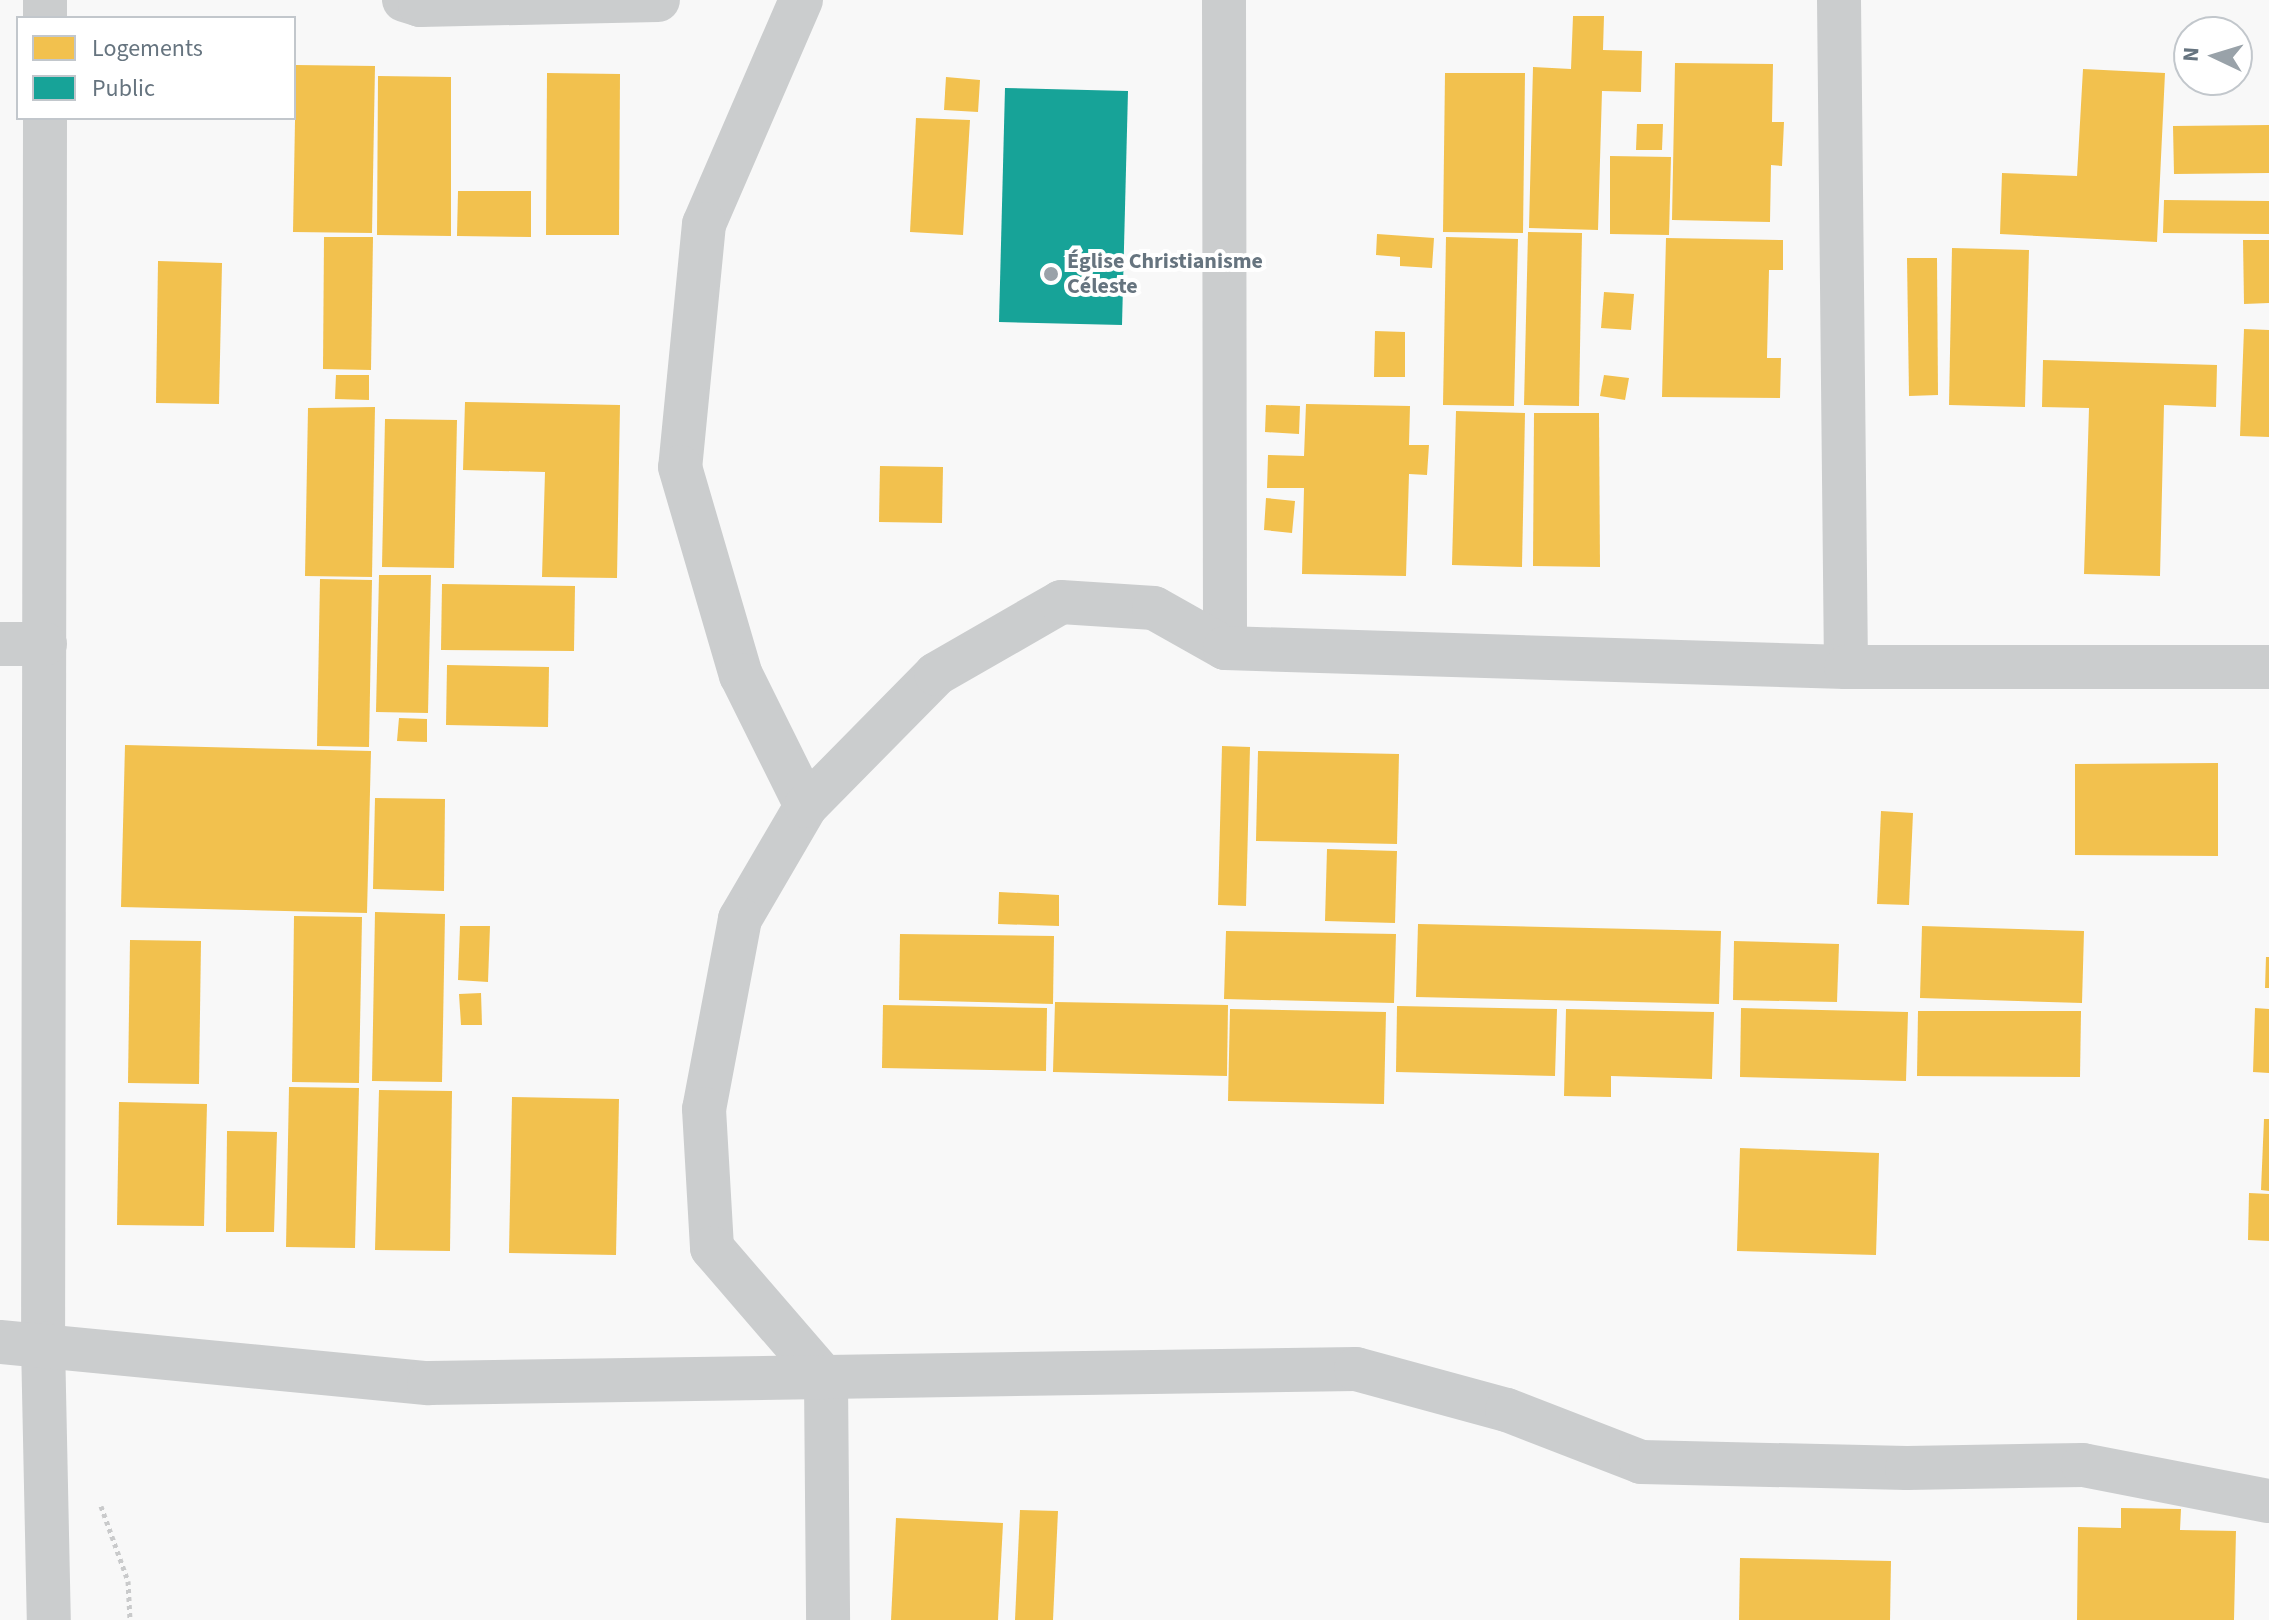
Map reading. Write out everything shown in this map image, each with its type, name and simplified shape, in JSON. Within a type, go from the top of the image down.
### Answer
[{"type":"street","points":[[404,0],[420,5],[658,0]]},
{"type":"street","points":[[801,0],[704,224],[680,467],[741,675],[806,806]]},
{"type":"street","points":[[1224,0],[1225,648]]},
{"type":"street","points":[[1839,0],[1846,667]]},
{"type":"street","points":[[45,120],[43,1343],[49,1620]]},
{"type":"street","points":[[828,1620],[826,1380],[712,1248],[704,1109],[740,919],[806,806],[936,674],[1061,602],[1154,608],[1225,648],[1846,667],[2269,667]]},
{"type":"street","points":[[0,644],[45,644]]},
{"type":"street","points":[[0,1342],[43,1343],[429,1383],[826,1380],[1356,1369],[1507,1410],[1641,1462],[1907,1468],[2083,1465],[2269,1501]]},
{"type":"building: Logements","points":[[1573,16],[1604,16],[1603,50],[1642,51],[1641,92],[1602,91],[1598,230],[1529,228],[1533,67],[1571,69]]},
{"type":"building: Logements","points":[[1675,63],[1773,64],[1772,122],[1784,122],[1782,166],[1771,165],[1770,222],[1672,220]]},
{"type":"building: Logements","points":[[296,65],[375,66],[372,233],[293,232]]},
{"type":"building: Logements","points":[[2083,69],[2165,73],[2157,242],[2000,234],[2002,173],[2077,176]]},
{"type":"building: Logements","points":[[547,73],[620,74],[619,235],[546,235]]},
{"type":"building: Logements","points":[[1445,73],[1525,73],[1523,233],[1443,232]]},
{"type":"building: Logements","points":[[378,76],[451,77],[451,236],[377,235]]},
{"type":"building: Logements","points":[[946,77],[980,80],[978,112],[944,110]]},
{"type":"building: Logements","points":[[916,118],[970,120],[963,235],[910,232]]},
{"type":"building: Logements","points":[[1637,124],[1663,124],[1662,150],[1636,150]]},
{"type":"building: Logements","points":[[2269,125],[2269,173],[2174,174],[2173,126]]},
{"type":"building: Logements","points":[[1610,156],[1671,157],[1669,235],[1610,234]]},
{"type":"building: Logements","points":[[458,191],[531,191],[531,237],[457,236]]},
{"type":"building: Logements","points":[[2164,200],[2269,201],[2269,234],[2163,233]]},
{"type":"building: Logements","points":[[1528,232],[1582,233],[1579,406],[1524,405]]},
{"type":"building: Logements","points":[[1377,234],[1434,238],[1432,268],[1400,266],[1400,257],[1376,255]]},
{"type":"building: Logements","points":[[324,237],[373,237],[371,370],[323,369]]},
{"type":"building: Logements","points":[[1446,237],[1518,239],[1514,406],[1443,405]]},
{"type":"building: Logements","points":[[1666,238],[1783,240],[1783,270],[1769,270],[1767,358],[1781,358],[1780,398],[1662,397]]},
{"type":"building: Logements","points":[[2243,240],[2269,240],[2269,303],[2244,304]]},
{"type":"building: Logements","points":[[1952,248],[2029,250],[2025,407],[1949,405]]},
{"type":"building: Logements","points":[[1907,258],[1937,258],[1938,395],[1909,396]]},
{"type":"building: Logements","points":[[158,261],[222,263],[219,404],[156,403]]},
{"type":"building: Logements","points":[[1604,292],[1634,294],[1631,330],[1601,328]]},
{"type":"building: Logements","points":[[2244,329],[2269,330],[2269,437],[2240,436]]},
{"type":"building: Logements","points":[[1375,331],[1405,332],[1405,377],[1374,377]]},
{"type":"building: Logements","points":[[2043,360],[2217,365],[2216,407],[2164,405],[2160,576],[2084,574],[2089,408],[2042,407]]},
{"type":"building: Logements","points":[[336,375],[369,375],[369,400],[335,399]]},
{"type":"building: Logements","points":[[1604,375],[1629,378],[1625,400],[1600,396]]},
{"type":"building: Logements","points":[[465,402],[620,405],[617,578],[542,577],[545,472],[463,470]]},
{"type":"building: Logements","points":[[1306,404],[1410,406],[1409,445],[1429,445],[1427,475],[1409,474],[1406,576],[1302,574],[1304,488],[1267,488],[1268,455],[1304,456]]},
{"type":"building: Logements","points":[[1266,405],[1300,406],[1299,434],[1265,432]]},
{"type":"building: Logements","points":[[375,407],[372,577],[305,576],[308,408]]},
{"type":"building: Logements","points":[[1456,411],[1525,413],[1522,567],[1452,565]]},
{"type":"building: Logements","points":[[1534,413],[1599,413],[1600,567],[1533,566]]},
{"type":"building: Logements","points":[[385,419],[457,420],[454,568],[382,567]]},
{"type":"building: Logements","points":[[880,466],[943,467],[942,523],[879,522]]},
{"type":"building: Logements","points":[[1266,498],[1295,501],[1292,533],[1264,530]]},
{"type":"building: Logements","points":[[379,575],[431,575],[428,713],[376,712]]},
{"type":"building: Logements","points":[[320,579],[372,580],[369,747],[317,746]]},
{"type":"building: Logements","points":[[442,584],[575,586],[574,651],[441,650]]},
{"type":"building: Logements","points":[[447,665],[549,667],[548,727],[446,725]]},
{"type":"building: Logements","points":[[399,718],[427,719],[427,742],[397,741]]},
{"type":"building: Logements","points":[[125,745],[371,751],[367,913],[121,907]]},
{"type":"building: Logements","points":[[1222,746],[1250,747],[1246,906],[1218,905]]},
{"type":"building: Logements","points":[[1258,751],[1399,754],[1397,844],[1256,841]]},
{"type":"building: Logements","points":[[2218,763],[2218,856],[2075,855],[2075,764]]},
{"type":"building: Logements","points":[[375,798],[445,799],[444,891],[373,889]]},
{"type":"building: Logements","points":[[1881,811],[1913,813],[1909,905],[1877,904]]},
{"type":"building: Logements","points":[[1327,849],[1397,851],[1395,923],[1325,921]]},
{"type":"building: Logements","points":[[999,892],[1059,895],[1059,926],[998,924]]},
{"type":"building: Logements","points":[[375,912],[445,914],[442,1082],[372,1081]]},
{"type":"building: Logements","points":[[294,916],[362,917],[359,1083],[292,1082]]},
{"type":"building: Logements","points":[[1418,924],[1721,931],[1719,1004],[1416,997]]},
{"type":"building: Logements","points":[[460,926],[490,926],[488,982],[458,980]]},
{"type":"building: Logements","points":[[1922,926],[2084,931],[2082,1003],[1920,998]]},
{"type":"building: Logements","points":[[1226,931],[1396,934],[1394,1003],[1224,999]]},
{"type":"building: Logements","points":[[900,934],[1054,936],[1053,1004],[899,1000]]},
{"type":"building: Logements","points":[[130,940],[201,941],[199,1084],[128,1083]]},
{"type":"building: Logements","points":[[1734,941],[1839,944],[1837,1002],[1733,1000]]},
{"type":"building: Logements","points":[[2266,957],[2269,957],[2269,988],[2265,988]]},
{"type":"building: Logements","points":[[481,993],[482,1025],[461,1025],[459,994]]},
{"type":"building: Logements","points":[[1055,1002],[1228,1005],[1227,1076],[1053,1072]]},
{"type":"building: Logements","points":[[883,1005],[1047,1008],[1046,1071],[882,1068]]},
{"type":"building: Logements","points":[[1397,1006],[1557,1009],[1555,1076],[1396,1072]]},
{"type":"building: Logements","points":[[1741,1008],[1908,1012],[1906,1081],[1740,1077]]},
{"type":"building: Logements","points":[[2255,1008],[2269,1009],[2269,1073],[2253,1072]]},
{"type":"building: Logements","points":[[1230,1009],[1386,1012],[1384,1104],[1228,1101]]},
{"type":"building: Logements","points":[[1566,1009],[1714,1012],[1712,1079],[1611,1076],[1611,1097],[1564,1096]]},
{"type":"building: Logements","points":[[1918,1011],[2081,1011],[2080,1077],[1917,1076]]},
{"type":"building: Logements","points":[[289,1087],[359,1088],[355,1248],[286,1247]]},
{"type":"building: Logements","points":[[379,1090],[452,1091],[450,1251],[375,1250]]},
{"type":"building: Logements","points":[[512,1097],[619,1099],[616,1255],[509,1253]]},
{"type":"building: Logements","points":[[119,1102],[207,1104],[204,1226],[117,1225]]},
{"type":"building: Logements","points":[[2264,1119],[2269,1119],[2269,1191],[2261,1190]]},
{"type":"building: Logements","points":[[227,1131],[277,1132],[274,1232],[226,1232]]},
{"type":"building: Logements","points":[[1740,1148],[1879,1153],[1876,1255],[1737,1251]]},
{"type":"building: Logements","points":[[2249,1193],[2269,1194],[2269,1241],[2248,1240]]},
{"type":"building: Logements","points":[[2121,1508],[2181,1509],[2180,1530],[2236,1531],[2234,1620],[2077,1620],[2078,1527],[2121,1528]]},
{"type":"building: Logements","points":[[1020,1510],[1058,1511],[1053,1620],[1015,1620]]},
{"type":"building: Logements","points":[[896,1518],[1003,1523],[998,1620],[891,1620]]},
{"type":"building: Logements","points":[[1740,1558],[1891,1561],[1890,1620],[1739,1620]]},
{"type":"building: Public","points":[[1005,88],[1128,91],[1122,325],[999,322]]},
{"type":"place","name":"Église Christianisme Céleste","points":[[1051,274]]}]
